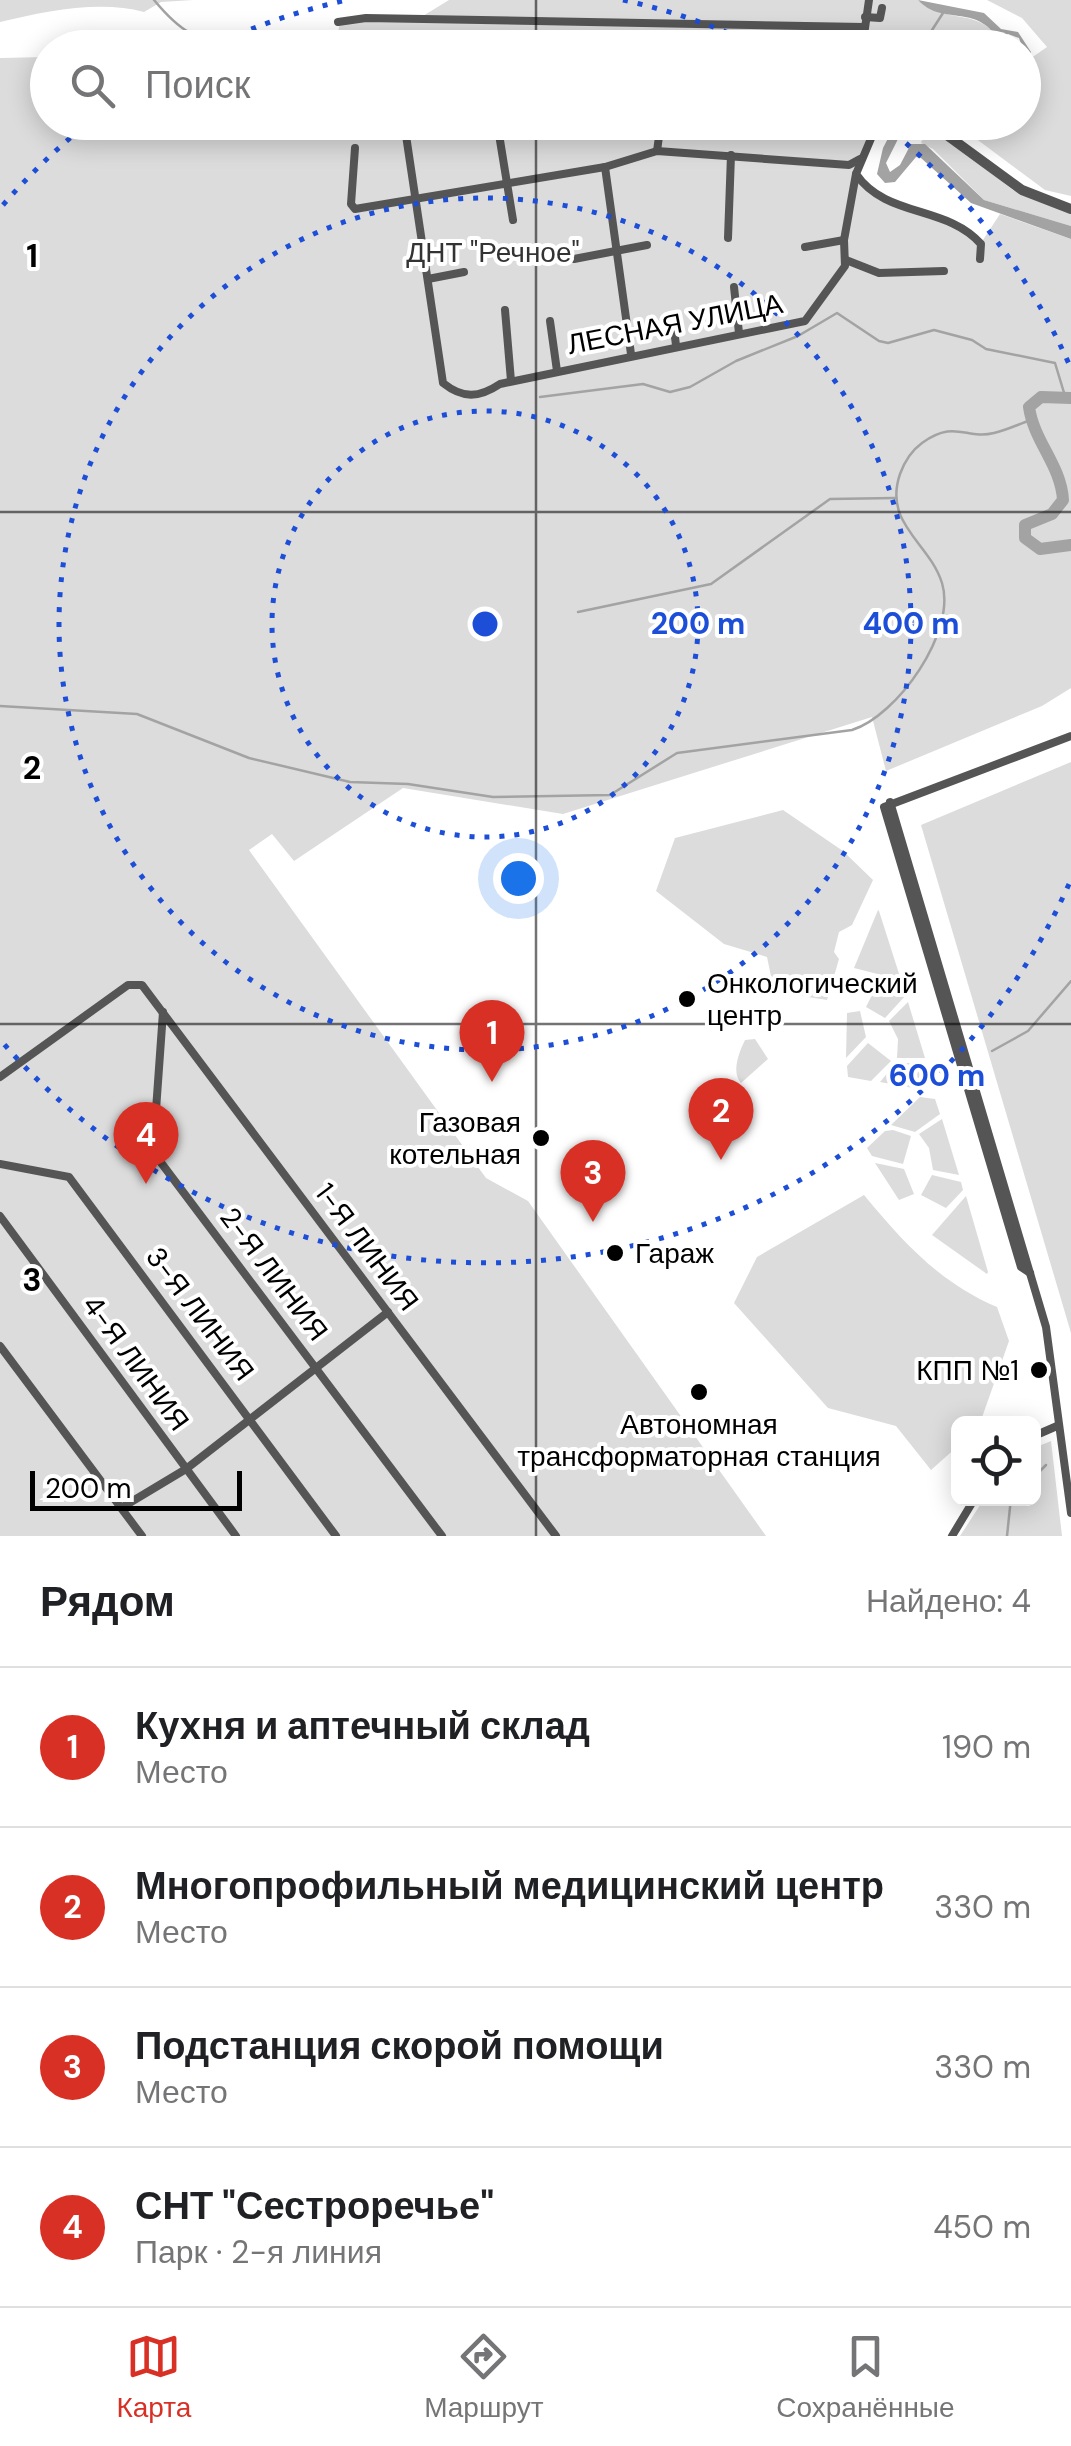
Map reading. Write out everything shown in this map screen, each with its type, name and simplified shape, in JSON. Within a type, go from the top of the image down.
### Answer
[{"type":"street","points":[[867,30],[868,0]]},
{"type":"street","points":[[338,22],[366,18],[865,22],[880,18],[882,8]]},
{"type":"street","points":[[407,140],[428,279],[464,272]]},
{"type":"street","points":[[500,140],[512,220]]},
{"type":"street","points":[[657,151],[659,140]]},
{"type":"street","points":[[869,140],[856,174],[844,240],[846,260],[879,273],[944,271]]},
{"type":"street","points":[[954,140],[1022,190],[1071,209]]},
{"type":"street","points":[[355,148],[351,208],[604,167],[657,151],[849,165],[860,160]]},
{"type":"street","points":[[728,238],[731,155]]},
{"type":"street","points":[[604,167],[631,354]]},
{"type":"street","points":[[856,174],[880,200],[969,230],[981,244],[980,259]]},
{"type":"street","points":[[805,247],[844,240]]},
{"type":"street","points":[[574,259],[646,245]]},
{"type":"street","name":"ЛЕСНАЯ УЛИЦА","points":[[428,279],[443,383],[456,394],[476,396],[511,381],[805,321],[846,260]]},
{"type":"street","points":[[734,287],[739,333]]},
{"type":"street","points":[[506,310],[511,381]]},
{"type":"street","points":[[672,315],[676,345]]},
{"type":"street","points":[[550,320],[557,371]]},
{"type":"street","points":[[1071,736],[890,802],[884,808],[1021,1267],[1030,1273],[1057,1386],[1057,1426],[1071,1513]]},
{"type":"street","name":"1-Я ЛИНИЯ","points":[[0,1077],[128,985],[142,985],[556,1536]]},
{"type":"street","name":"2-Я ЛИНИЯ","points":[[162,1012],[154,1152],[442,1536]]},
{"type":"street","name":"3-Я ЛИНИЯ","points":[[0,1164],[70,1177],[336,1536]]},
{"type":"street","name":"4-Я ЛИНИЯ","points":[[0,1216],[236,1536]]},
{"type":"street","points":[[121,1508],[186,1468],[388,1312]]},
{"type":"street","points":[[0,1346],[142,1536]]},
{"type":"street","points":[[1041,1433],[1057,1426]]},
{"type":"street","points":[[952,1536],[970,1506]]},
{"type":"green space","points":[[0,0],[193,0],[161,2],[144,12],[91,7],[0,22]]},
{"type":"green space","points":[[449,0],[918,0],[928,8],[971,19],[991,30],[338,30],[340,22],[418,19]]},
{"type":"green space","points":[[987,0],[1071,0],[1071,196],[1045,190],[978,140],[1041,140],[1041,51],[1047,47],[1041,40],[1041,30],[1032,30],[1022,18]]},
{"type":"green space","name":"ДНТ \"Речное\"","points":[[30,57],[30,140],[871,140],[857,172],[866,188],[950,222],[981,243],[1000,214],[1071,239],[1071,688],[1042,706],[886,771],[872,717],[563,814],[403,788],[294,861],[272,834],[249,850],[486,1178],[528,1201],[766,1536],[0,1536],[0,58]]},
{"type":"green space","points":[[948,140],[1013,190],[1071,214],[1071,226],[984,200],[933,149],[921,143]]},
{"type":"green space","points":[[1071,762],[1071,1333],[921,825]]},
{"type":"green space","points":[[783,810],[843,851],[873,880],[852,925],[839,932],[834,952],[839,959],[827,1000],[802,996],[801,988],[773,986],[767,957],[724,944],[656,891],[675,838]]},
{"type":"green space","points":[[879,911],[901,980],[854,968]]},
{"type":"green space","points":[[879,981],[903,987],[906,995],[885,1018],[866,1007]]},
{"type":"green space","points":[[908,1002],[925,1058],[897,1058],[898,1039],[889,1021]]},
{"type":"green space","points":[[860,1011],[866,1037],[846,1058],[847,1013]]},
{"type":"green space","points":[[755,1039],[768,1059],[741,1083],[736,1068],[738,1056],[745,1040]]},
{"type":"green space","points":[[868,1043],[891,1061],[871,1081],[848,1077],[847,1066]]},
{"type":"green space","points":[[896,1063],[926,1063],[930,1078],[919,1089],[880,1082]]},
{"type":"green space","points":[[920,1097],[935,1099],[940,1114],[915,1132],[891,1125]]},
{"type":"green space","points":[[942,1119],[959,1175],[933,1170],[929,1148],[919,1134]]},
{"type":"green space","points":[[885,1131],[911,1136],[903,1164],[872,1156],[867,1148]]},
{"type":"green space","points":[[875,1163],[904,1169],[914,1194],[899,1200]]},
{"type":"green space","points":[[932,1175],[961,1182],[963,1190],[946,1208],[921,1195]]},
{"type":"green space","points":[[864,1195],[924,1260],[958,1286],[997,1307],[1009,1341],[982,1416],[951,1416],[951,1452],[931,1470],[896,1426],[828,1408],[734,1303],[757,1257]]},
{"type":"green space","points":[[966,1196],[988,1272],[987,1274],[932,1235]]},
{"type":"green space","points":[[1051,1441],[1062,1536],[960,1536],[979,1506],[1041,1506],[1041,1445]]},
{"type":"shaded area","points":[[918,0],[984,13],[1007,30],[992,30],[969,18],[928,8]]},
{"type":"shaded area","points":[[887,140],[898,140],[886,163],[890,172],[900,165],[911,144],[925,144],[984,200],[1071,226],[1071,239],[971,203],[921,158],[916,157],[895,182],[885,183],[877,174]]},
{"type":"waterway","points":[[154,0],[185,30]]},
{"type":"waterway","points":[[932,30],[943,13]]},
{"type":"waterway","points":[[540,397],[643,384],[670,392],[690,387],[736,361],[798,336],[837,313],[879,341],[888,343],[934,330],[972,340],[986,349],[1055,363],[1065,396]]},
{"type":"waterway","points":[[1071,398],[1041,397],[1029,407],[1058,476],[1063,500],[1052,514],[1025,525],[1025,538],[1040,549],[1071,545]]},
{"type":"waterway","points":[[0,706],[137,714],[249,758],[350,782],[408,784],[493,797],[610,795],[677,753],[852,730],[869,722],[904,690],[920,670],[941,625],[942,583],[902,520],[898,506],[896,491],[906,461],[922,443],[943,432],[999,432],[1031,420]]},
{"type":"waterway","points":[[578,612],[711,584],[830,499],[895,498]]},
{"type":"waterway","points":[[992,1051],[1028,1031],[1071,981]]},
{"type":"waterway","points":[[1041,1470],[1046,1465]]},
{"type":"waterway","points":[[1007,1536],[1010,1506]]},
{"type":"place","name":"Онкологический центр","points":[[687,999]]},
{"type":"place","name":"Кухня и аптечный склад","points":[[492,1082]]},
{"type":"place","name":"Газовая котельная","points":[[541,1138]]},
{"type":"place","name":"Многопрофильный медицинский центр","points":[[721,1160]]},
{"type":"place","name":"СНТ \"Сестроречье\"","points":[[146,1184]]},
{"type":"place","name":"Подстанция скорой помощи","points":[[593,1222]]},
{"type":"place","name":"Гараж","points":[[615,1253]]},
{"type":"place","name":"КПП №1","points":[[1039,1370]]},
{"type":"place","name":"Автономная трансформаторная станция","points":[[699,1392]]}]
